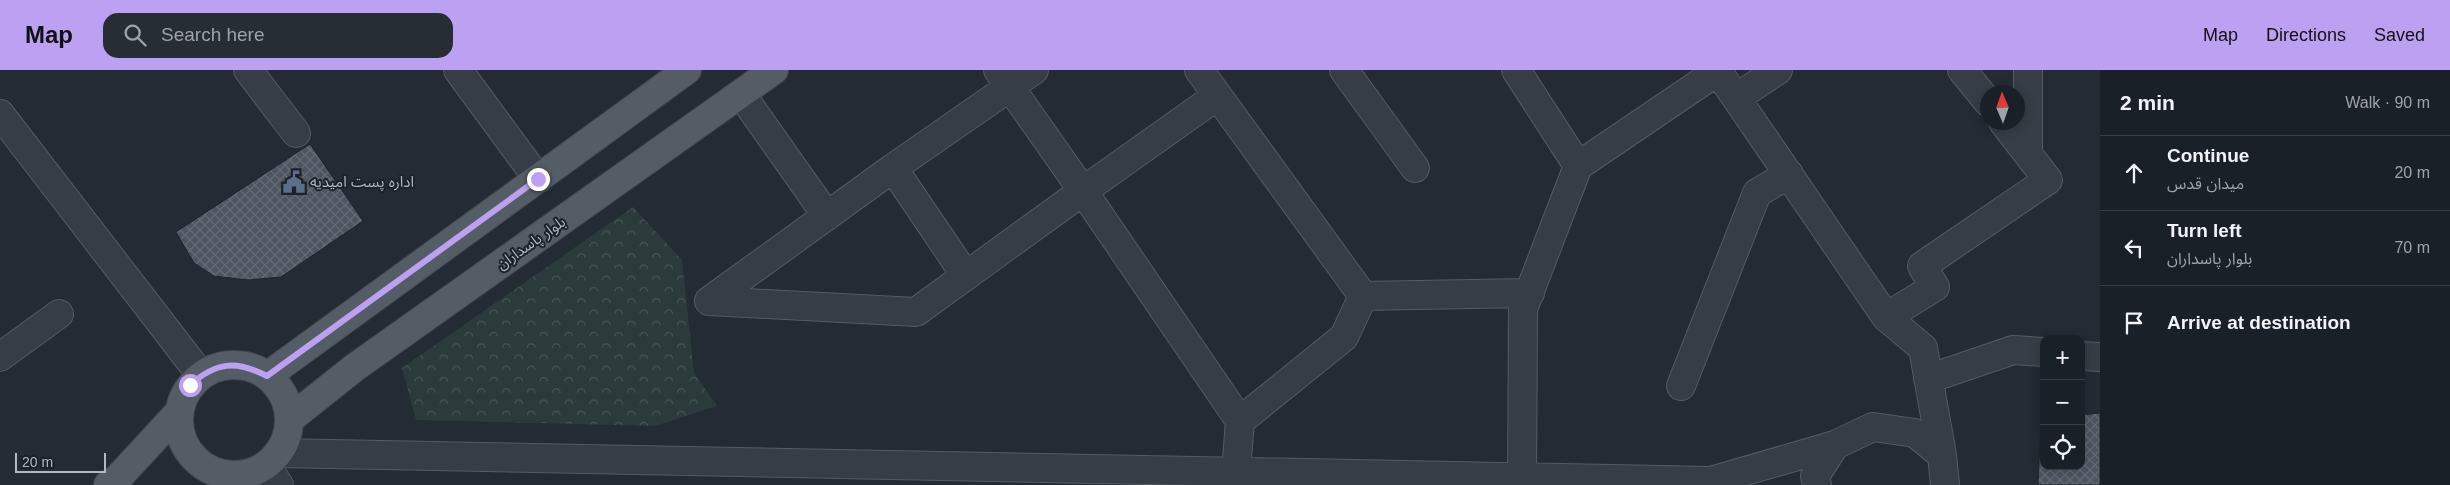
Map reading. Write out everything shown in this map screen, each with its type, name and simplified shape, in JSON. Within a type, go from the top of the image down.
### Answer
[{"type":"main road","points":[[267,376],[687,70]]},
{"type":"main road","name":"بلوار پاسداران","points":[[290,419],[354,368],[774,70]]},
{"type":"main road","points":[[234,365],[252,368],[267,376],[279,388],[286,402],[290,419],[287,436],[275,468],[215,480],[209,470],[195,460],[184,446],[178,430],[178,413],[186,392],[201,375],[217,367],[234,365]]},
{"type":"main road","points":[[108,485],[118,478],[178,413]]},
{"type":"street","points":[[248,70],[296,133]]},
{"type":"street","points":[[458,70],[538,179]]},
{"type":"street","points":[[1034,70],[1004,79],[893,168],[708,301],[916,312],[1217,96]]},
{"type":"street","points":[[1199,70],[1363,296]]},
{"type":"street","points":[[1344,70],[1414,168]]},
{"type":"street","points":[[1516,70],[1578,166]]},
{"type":"street","points":[[1736,98],[1778,70]]},
{"type":"street","points":[[1962,70],[1980,92]]},
{"type":"street","points":[[2028,70],[2028,154]]},
{"type":"street","points":[[1523,481],[1523,309],[1578,166],[1718,71],[1886,317],[1923,348],[1942,455],[1945,485]]},
{"type":"street","points":[[1004,79],[1240,421],[1236,471]]},
{"type":"street","points":[[741,94],[828,216]]},
{"type":"street","points":[[0,114],[201,375]]},
{"type":"street","points":[[1886,317],[1935,286],[1922,266],[2048,180],[2009,130]]},
{"type":"street","points":[[893,168],[966,276]]},
{"type":"street","points":[[1681,386],[1757,193],[1788,174]]},
{"type":"street","points":[[1363,296],[1530,293]]},
{"type":"street","points":[[1240,421],[1344,337],[1363,296]]},
{"type":"street","points":[[0,357],[59,314]]},
{"type":"street","points":[[1928,379],[2013,350],[2040,352]]},
{"type":"street","points":[[2085,356],[2100,357]]},
{"type":"street","points":[[275,468],[1059,476],[1236,471],[1523,481],[1716,483],[1835,446],[1873,427],[1915,432],[1942,455]]},
{"type":"street","points":[[1817,485],[1815,476],[1835,446]]},
{"type":"green space","points":[[633,207],[682,260],[694,373],[717,406],[655,426],[416,420],[402,368]]},
{"type":"building","name":"اداره پست امیدیه","points":[[310,144],[363,221],[281,277],[248,280],[214,276],[194,263],[176,232]]},
{"type":"building","points":[[2100,413],[2100,485],[2038,485],[2040,441],[2040,470],[2085,470],[2085,415]]},
{"type":"place","name":"اداره پست امیدیه","points":[[294,182]]},
{"type":"route","points":[[190,385],[201,375],[217,367],[234,365],[252,368],[267,376],[538,179]]}]
